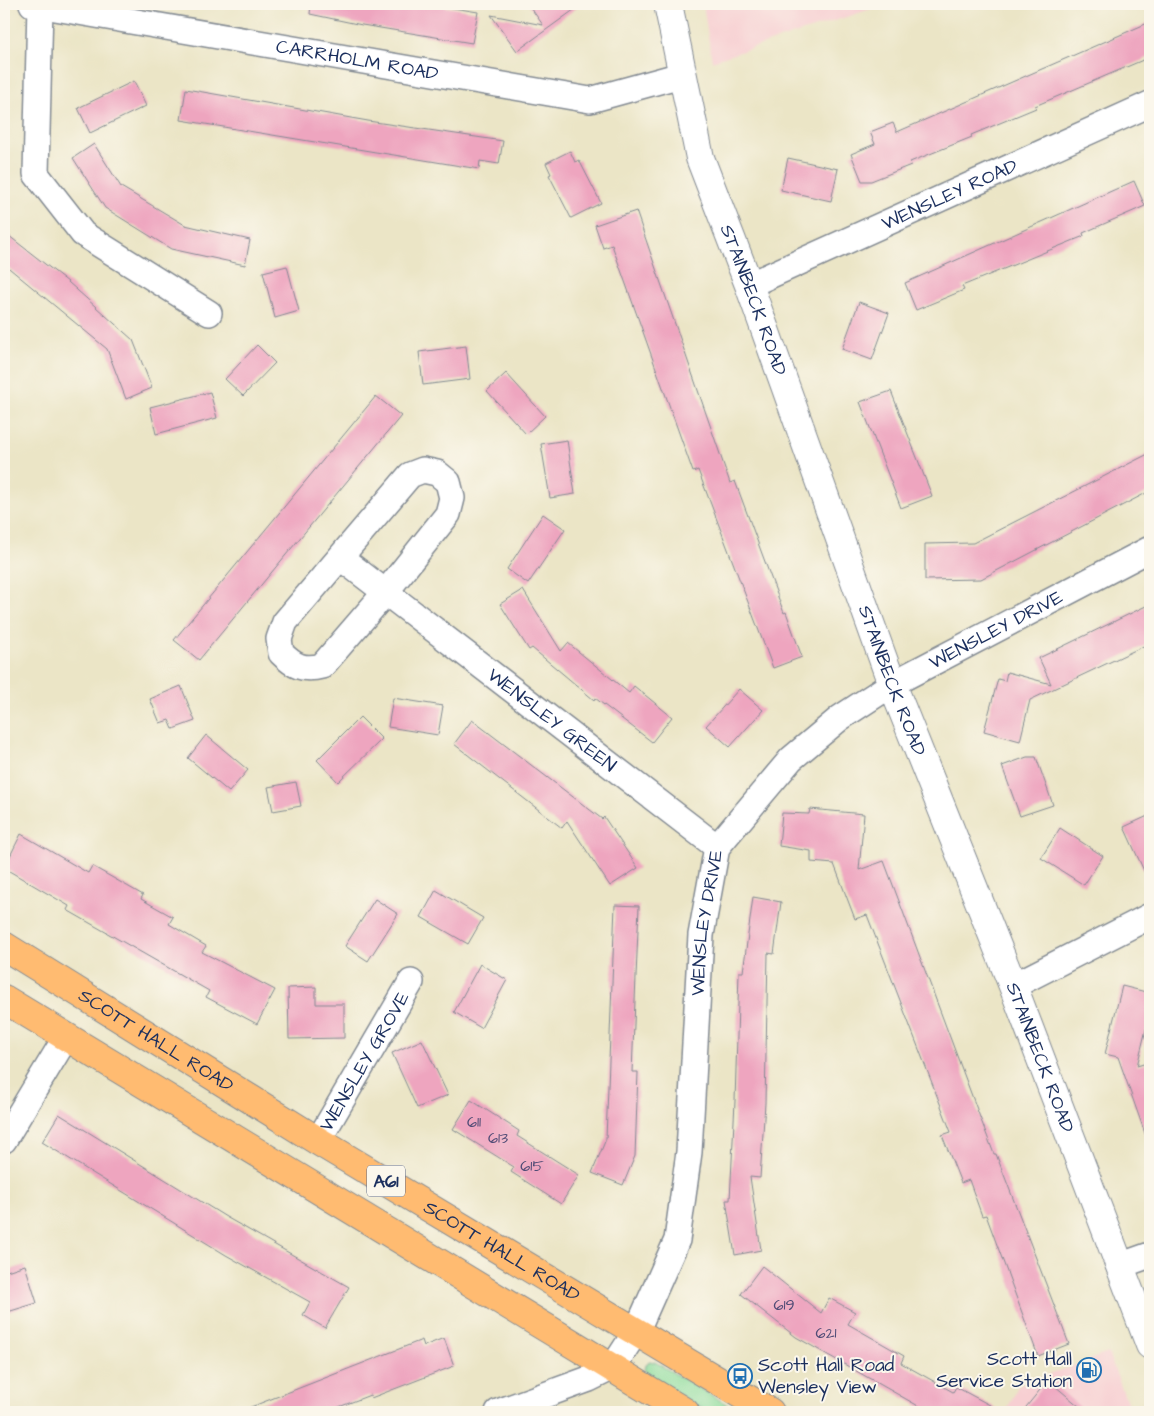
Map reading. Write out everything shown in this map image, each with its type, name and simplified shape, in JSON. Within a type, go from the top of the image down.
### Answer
[{"type":"highway","name":"SCOTT HALL ROAD","points":[[4,946],[318,1141],[637,1330],[770,1412]]},
{"type":"highway","name":"A61","points":[[4,999],[685,1412]]},
{"type":"street","name":"CARRHOLM ROAD","points":[[36,4],[590,100],[681,75]]},
{"type":"street","points":[[36,4],[36,174],[83,234],[209,313]]},
{"type":"street","name":"STAINBECK ROAD","points":[[668,4],[681,75],[700,158],[749,285],[892,684],[1013,986],[1150,1345]]},
{"type":"street","name":"WENSLEY ROAD","points":[[749,285],[1150,104]]},
{"type":"street","points":[[423,470],[437,473],[448,482],[452,498],[448,514],[385,593],[322,666],[308,670],[294,665],[281,653],[279,639],[285,622],[410,475],[423,470]]},
{"type":"street","name":"WENSLEY DRIVE","points":[[613,1367],[637,1330],[677,1240],[689,1152],[701,935],[717,847],[791,759],[840,718],[892,684],[1150,549]]},
{"type":"street","name":"WENSLEY GREEN","points":[[341,558],[717,847]]},
{"type":"street","points":[[1013,986],[1150,916]]},
{"type":"street","name":"WENSLEY GROVE","points":[[318,1141],[411,982]]},
{"type":"street","points":[[4,1140],[66,1037]]},
{"type":"street","points":[[1120,1266],[1150,1255]]},
{"type":"street","points":[[584,1350],[589,1379]]},
{"type":"street","points":[[498,1412],[589,1379],[613,1367]]},
{"type":"shaded area","points":[[703,4],[886,4],[712,61]]},
{"type":"shaded area","name":"Scott Hall Service Station","points":[[1108,1353],[1131,1412],[1006,1412],[1018,1386]]},
{"type":"green space","points":[[649,1361],[655,1362],[740,1412],[708,1412],[647,1375],[644,1368]]},
{"type":"building","points":[[311,4],[429,4],[478,12],[472,43],[362,25],[310,14]]},
{"type":"building","points":[[528,4],[582,4],[517,51],[491,15],[543,25]]},
{"type":"building","points":[[1150,22],[1150,57],[1035,106],[1036,108],[971,135],[972,137],[910,162],[911,165],[871,181],[862,181],[851,154],[875,144],[870,132],[893,123],[897,132]]},
{"type":"building","points":[[134,81],[146,106],[90,133],[78,108]]},
{"type":"building","points":[[186,89],[368,121],[503,141],[499,164],[480,161],[479,169],[181,120]]},
{"type":"building","points":[[94,144],[121,187],[185,225],[250,240],[245,265],[171,249],[105,208],[73,158]]},
{"type":"building","points":[[570,151],[575,162],[579,160],[601,203],[571,218],[549,175],[551,174],[546,163]]},
{"type":"building","points":[[788,158],[838,169],[831,201],[781,190]]},
{"type":"building","points":[[1134,181],[1145,206],[1083,233],[1084,236],[962,286],[964,290],[916,310],[905,283]]},
{"type":"building","points":[[636,211],[730,483],[735,481],[802,657],[773,668],[698,470],[693,472],[612,245],[603,248],[595,225]]},
{"type":"building","points":[[4,232],[68,282],[133,340],[152,388],[126,399],[107,349],[4,264]]},
{"type":"building","points":[[287,266],[299,311],[275,318],[263,272]]},
{"type":"building","points":[[859,302],[889,313],[872,360],[842,349]]},
{"type":"building","points":[[257,345],[275,363],[243,396],[225,379]]},
{"type":"building","points":[[466,346],[470,379],[423,385],[419,352]]},
{"type":"building","points":[[506,373],[545,416],[526,434],[487,391]]},
{"type":"building","points":[[891,391],[932,496],[901,508],[860,402]]},
{"type":"building","points":[[210,392],[217,418],[156,434],[150,407]]},
{"type":"building","points":[[376,396],[401,416],[199,660],[174,640]]},
{"type":"building","points":[[567,440],[575,494],[550,498],[541,444]]},
{"type":"building","points":[[1150,453],[1150,491],[981,579],[925,580],[925,544],[973,543]]},
{"type":"building","points":[[543,514],[565,529],[528,584],[507,569]]},
{"type":"building","points":[[523,590],[561,651],[568,643],[629,693],[634,686],[672,717],[652,742],[595,698],[594,700],[532,648],[529,650],[500,604]]},
{"type":"building","points":[[1150,604],[1150,643],[1030,700],[1020,741],[984,731],[998,679],[1005,681],[1007,672],[1051,684],[1039,658]]},
{"type":"building","points":[[181,686],[195,721],[173,729],[169,720],[160,723],[150,699]]},
{"type":"building","points":[[739,689],[763,710],[730,747],[706,726]]},
{"type":"building","points":[[393,698],[443,706],[438,735],[388,727]]},
{"type":"building","points":[[360,717],[382,739],[338,782],[317,760]]},
{"type":"building","points":[[472,720],[602,819],[604,817],[638,868],[610,886],[567,821],[562,828],[454,744]]},
{"type":"building","points":[[206,735],[248,770],[229,792],[188,758]]},
{"type":"building","points":[[1027,757],[1036,757],[1053,805],[1020,816],[1002,766]]},
{"type":"building","points":[[296,782],[301,806],[273,811],[268,787]]},
{"type":"building","points":[[810,809],[864,814],[859,870],[884,861],[994,1154],[996,1154],[1069,1344],[1038,1356],[986,1215],[982,1216],[969,1180],[961,1183],[942,1135],[951,1132],[867,915],[855,919],[834,864],[811,862],[811,851],[779,846],[782,813],[809,814]]},
{"type":"building","points":[[1150,815],[1150,884],[1124,827]]},
{"type":"building","points":[[1060,828],[1103,856],[1084,885],[1041,858]]},
{"type":"building","points":[[21,834],[88,873],[92,866],[143,895],[141,899],[173,917],[169,924],[206,946],[202,952],[275,990],[257,1024],[206,997],[209,991],[67,910],[69,906],[4,868]]},
{"type":"building","points":[[436,890],[483,918],[468,944],[421,917]]},
{"type":"building","points":[[753,897],[781,902],[774,954],[768,953],[765,1103],[760,1178],[750,1177],[761,1250],[735,1255],[726,1200],[730,1200],[739,972],[743,972]]},
{"type":"building","points":[[375,899],[398,914],[368,961],[345,946]]},
{"type":"building","points":[[615,905],[639,906],[632,1072],[638,1072],[635,1156],[623,1185],[592,1173],[606,1139]]},
{"type":"building","points":[[480,964],[507,980],[481,1028],[454,1012]]},
{"type":"building","points":[[1122,986],[1150,993],[1150,1013],[1137,1066],[1150,1062],[1150,1139],[1147,1139],[1118,1057],[1105,1054]]},
{"type":"building","points":[[316,987],[316,1004],[344,1004],[344,1038],[289,1039],[288,988]]},
{"type":"building","points":[[422,1040],[448,1095],[417,1108],[392,1053]]},
{"type":"building","points":[[471,1100],[519,1131],[517,1136],[579,1175],[561,1204],[511,1172],[514,1167],[453,1129]]},
{"type":"building","points":[[59,1114],[226,1217],[349,1287],[325,1328],[303,1315],[310,1302],[226,1255],[42,1142]]},
{"type":"building","points":[[25,1265],[37,1303],[4,1313],[4,1272]]},
{"type":"building","points":[[762,1266],[821,1313],[829,1298],[855,1312],[848,1324],[904,1356],[901,1363],[953,1392],[956,1387],[1003,1412],[929,1412],[796,1337],[741,1294]]},
{"type":"building","points":[[444,1338],[454,1366],[371,1398],[370,1395],[326,1412],[238,1412],[422,1340],[424,1346]]},
{"type":"building","points":[[1048,1380],[1086,1412],[1022,1412]]},
{"type":"place","name":"Scott Hall Service Station","points":[[1089,1370]]},
{"type":"place","name":"Scott Hall Road Wensley View","points":[[740,1376]]}]
